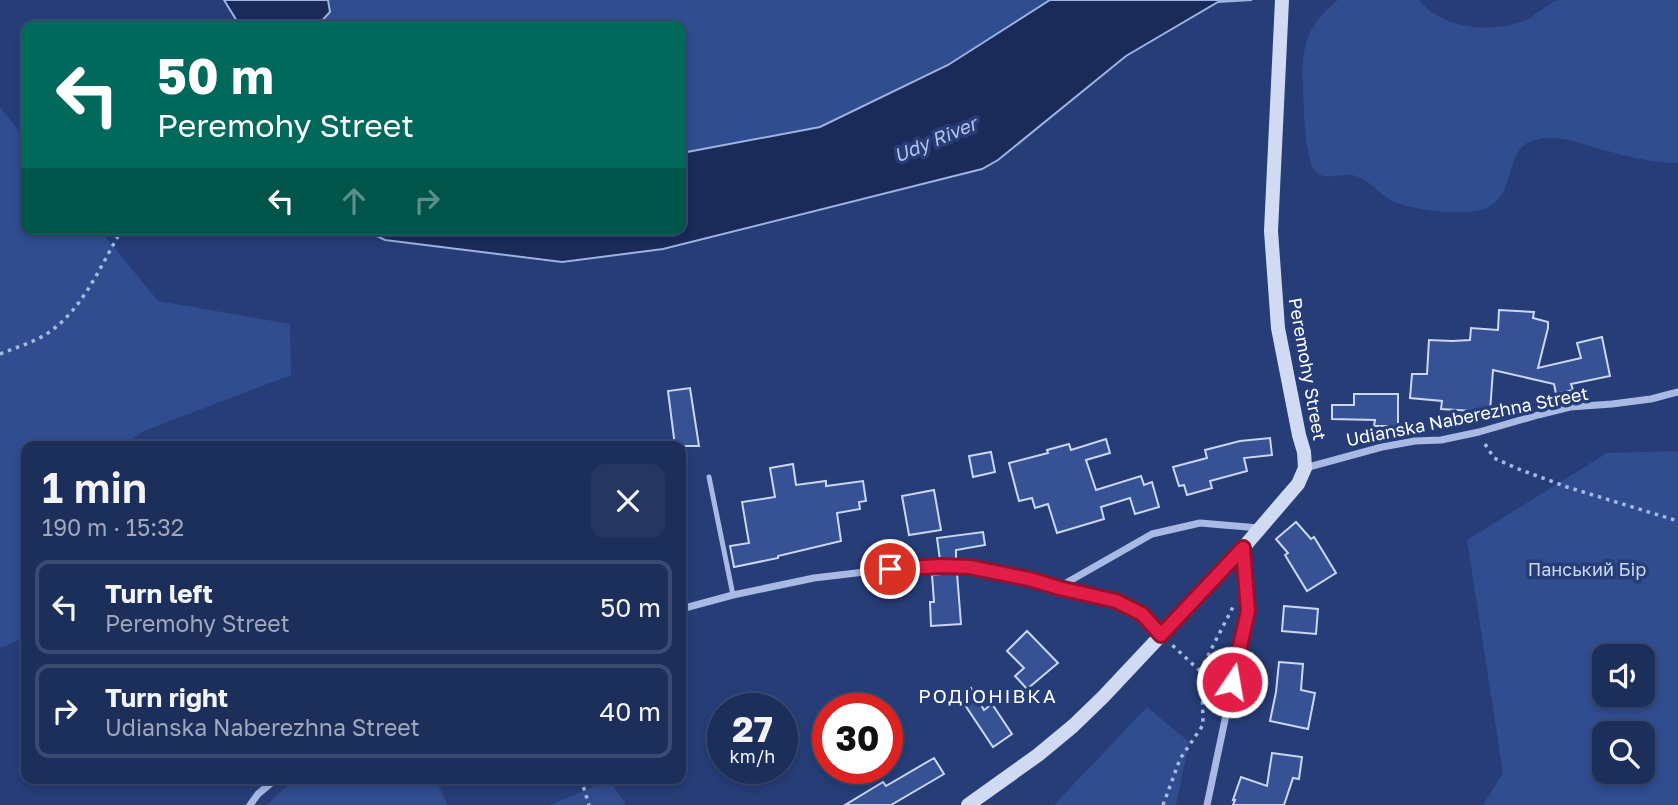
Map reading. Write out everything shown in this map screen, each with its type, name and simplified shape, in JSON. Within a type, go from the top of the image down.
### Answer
[{"type":"street","name":"Peremohy Street","points":[[1282,0],[1271,231],[1278,328],[1305,468]]},
{"type":"street","name":"Udianska Naberezhna Street","points":[[1305,468],[1382,447],[1479,432],[1570,407],[1651,399],[1678,392]]},
{"type":"street","points":[[968,805],[1038,755],[1103,697],[1243,548],[1298,484],[1305,468]]},
{"type":"street","points":[[1059,588],[1152,534],[1200,523],[1260,528]]},
{"type":"street","points":[[1207,805],[1248,611],[1243,548]]},
{"type":"street","points":[[686,608],[814,578],[941,566],[970,567],[1116,601],[1142,614],[1161,635]]},
{"type":"street","points":[[250,805],[270,784]]},
{"type":"lane","points":[[709,477],[733,596]]},
{"type":"path","points":[[0,354],[36,340],[66,317],[80,301],[119,235]]},
{"type":"path","points":[[1479,432],[1494,458],[1505,463],[1567,487],[1678,521]]},
{"type":"path","points":[[1199,671],[1246,584]]},
{"type":"path","points":[[1161,635],[1199,671],[1204,690],[1203,725],[1180,759],[1163,805]]},
{"type":"path","points":[[583,784],[589,805]]},
{"type":"green space","points":[[328,0],[1050,0],[948,65],[820,127],[686,152],[686,21],[322,21],[330,12]]},
{"type":"green space","points":[[1338,0],[1419,0],[1441,18],[1455,23],[1500,27],[1528,19],[1560,0],[1678,0],[1678,163],[1639,159],[1574,141],[1538,139],[1520,149],[1500,197],[1492,205],[1471,212],[1419,209],[1387,198],[1367,181],[1352,175],[1320,175],[1312,166],[1307,145],[1304,50],[1318,19]]},
{"type":"green space","points":[[0,107],[21,134],[21,235],[104,235],[158,301],[290,324],[291,375],[144,431],[129,441],[21,441],[21,639],[0,648]]},
{"type":"green space","name":"Панський Бір","points":[[1678,451],[1678,805],[1483,805],[1503,773],[1467,540],[1607,453]]},
{"type":"green space","points":[[1147,707],[1189,742],[1176,805],[1054,805]]},
{"type":"green space","points":[[291,784],[438,784],[448,805],[267,805]]},
{"type":"green space","points":[[600,784],[612,784],[626,805],[550,805]]},
{"type":"water","points":[[224,0],[328,0],[330,12],[322,21],[237,21]]},
{"type":"water","name":"Udy River","points":[[1050,0],[1252,0],[1218,2],[1126,56],[998,160],[982,169],[663,249],[562,262],[385,240],[375,235],[686,235],[686,152],[820,127],[948,65]]},
{"type":"building","points":[[1499,310],[1534,312],[1533,318],[1548,322],[1538,368],[1581,358],[1577,343],[1602,337],[1610,376],[1571,384],[1573,390],[1556,394],[1554,384],[1493,370],[1490,412],[1441,409],[1442,401],[1410,398],[1412,374],[1427,374],[1429,340],[1470,340],[1471,328],[1498,330]]},
{"type":"building","points":[[690,388],[699,446],[686,446],[686,441],[674,441],[668,391]]},
{"type":"building","points":[[1354,394],[1398,394],[1398,426],[1374,426],[1375,420],[1332,419],[1332,405],[1354,405]]},
{"type":"building","points":[[1270,438],[1272,455],[1244,458],[1247,471],[1210,481],[1212,488],[1187,495],[1184,485],[1179,486],[1173,467],[1207,458],[1205,450],[1240,441]]},
{"type":"building","points":[[1106,439],[1110,453],[1086,460],[1096,490],[1141,476],[1144,485],[1152,482],[1159,507],[1135,514],[1130,498],[1101,507],[1104,519],[1057,533],[1048,504],[1035,508],[1032,498],[1019,501],[1009,463],[1048,453],[1047,450],[1069,444],[1071,450]]},
{"type":"building","points":[[991,452],[995,472],[973,477],[969,456]]},
{"type":"building","points":[[793,464],[796,485],[826,481],[826,486],[863,481],[866,501],[859,502],[860,509],[837,513],[841,541],[734,567],[730,546],[749,543],[742,502],[775,497],[770,468]]},
{"type":"building","points":[[934,490],[941,530],[909,535],[902,496]]},
{"type":"building","points":[[1296,522],[1311,539],[1314,537],[1336,573],[1307,591],[1285,555],[1288,553],[1276,539]]},
{"type":"building","points":[[983,532],[985,545],[956,550],[956,560],[940,560],[937,538]]},
{"type":"building","points":[[941,572],[957,573],[961,624],[931,626],[930,602],[934,602],[932,575],[942,574]]},
{"type":"building","points":[[1284,606],[1318,609],[1316,634],[1282,631]]},
{"type":"building","points":[[1027,631],[1058,663],[1027,689],[1015,676],[1024,668],[1007,651]]},
{"type":"building","points":[[1279,662],[1303,664],[1301,690],[1315,693],[1308,729],[1270,721]]},
{"type":"building","points":[[971,688],[984,710],[992,704],[1012,734],[993,747],[959,696]]},
{"type":"building","points":[[1272,753],[1302,757],[1299,779],[1293,778],[1284,805],[1233,805],[1241,777],[1267,786]]},
{"type":"building","points":[[934,758],[944,774],[891,805],[845,805],[880,784],[903,784],[903,776]]},
{"type":"district","name":"РОДІОНІВКА","points":[[988,695]]},
{"type":"route","points":[[890,569],[970,567],[1033,580],[1116,601],[1142,614],[1161,635],[1243,548],[1248,611],[1232,682]]}]
